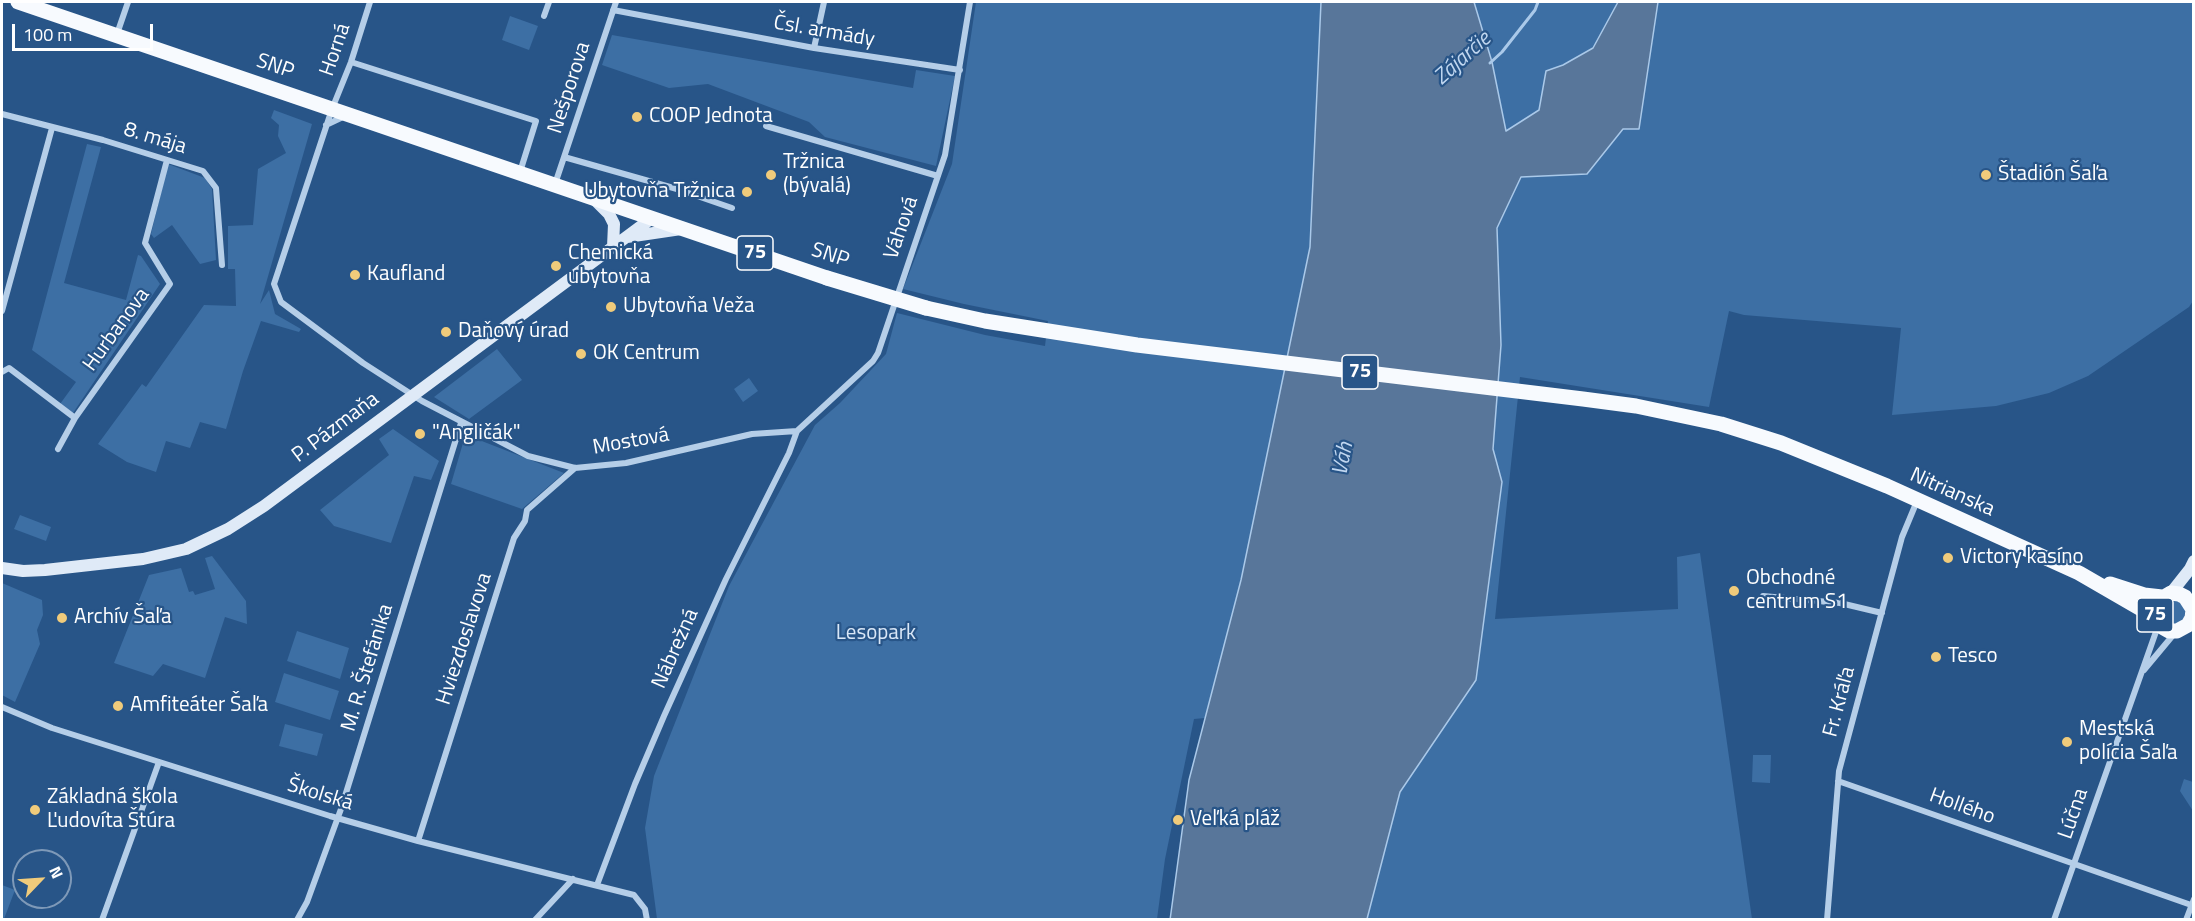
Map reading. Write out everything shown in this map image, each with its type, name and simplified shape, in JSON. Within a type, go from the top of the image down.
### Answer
[{"type":"main road","name":"SNP","points":[[18,2],[827,278],[926,308],[985,321],[1137,345],[1636,406],[1721,424],[1807,454]]},
{"type":"main road","points":[[587,195],[601,204],[614,224],[613,247]]},
{"type":"main road","name":"P. Pázmaňa","points":[[2,568],[32,570],[159,556],[194,546],[228,529],[264,506],[652,218]]},
{"type":"main road","points":[[626,237],[683,229]]},
{"type":"main road","name":"Nitrianska","points":[[1807,454],[1918,500],[2079,573],[2144,595],[2179,594],[2191,607]]},
{"type":"main road","points":[[2167,595],[2192,565]]},
{"type":"main road","points":[[2191,607],[2192,565]]},
{"type":"main road","name":"Nitrianska","points":[[2079,573],[2157,621],[2165,630],[2185,630]]},
{"type":"main road","name":"75","points":[[2157,621],[2155,606],[2167,595]]},
{"type":"main road","name":"75","points":[[2185,630],[2190,622],[2191,607]]},
{"type":"street","points":[[117,35],[128,2]]},
{"type":"street","name":"Horná","points":[[326,125],[351,62],[370,2]]},
{"type":"street","points":[[544,16],[549,2]]},
{"type":"street","name":"Nešporova","points":[[555,184],[616,2]]},
{"type":"street","points":[[814,48],[824,2]]},
{"type":"street","name":"Váhová","points":[[797,431],[873,362],[878,353],[947,145],[970,2]]},
{"type":"street","name":"Čsl. armády","points":[[613,10],[814,48],[960,70]]},
{"type":"street","points":[[351,62],[536,121],[520,172]]},
{"type":"street","name":"8. mája","points":[[2,114],[103,140],[203,171],[216,188],[222,265]]},
{"type":"street","points":[[326,125],[349,114]]},
{"type":"street","name":"Mostová","points":[[326,125],[274,284],[281,302],[412,395],[460,423],[528,456],[575,468],[626,463],[752,434],[797,431]]},
{"type":"street","points":[[766,126],[938,176]]},
{"type":"street","points":[[2,311],[52,128]]},
{"type":"street","points":[[564,157],[677,189],[732,208]]},
{"type":"street","name":"Hurbanova","points":[[58,449],[75,418],[170,284],[145,243],[167,160]]},
{"type":"street","points":[[2,372],[9,368],[75,418]]},
{"type":"street","name":"M. R. Štefánika","points":[[297,920],[307,902],[337,818],[460,423]]},
{"type":"street","name":"Nábrežná","points":[[597,885],[635,784],[664,716],[726,579],[789,453],[797,431]]},
{"type":"street","name":"Hviezdoslavova","points":[[418,841],[514,538],[525,521],[527,510],[575,468]]},
{"type":"street","name":"Fr. Kráľa","points":[[1827,920],[1838,781],[1850,728],[1902,537],[1918,500]]},
{"type":"street","points":[[1763,596],[1840,603],[1882,613]]},
{"type":"street","name":"Lúčna","points":[[2074,865],[2142,673],[2157,621]]},
{"type":"street","name":"Lúčna","points":[[2142,673],[2185,630]]},
{"type":"street","name":"Školská","points":[[2,707],[52,728],[337,818],[418,841],[634,895],[645,909],[647,920]]},
{"type":"street","points":[[102,920],[159,762]]},
{"type":"street","name":"Hollého","points":[[1838,781],[2074,865],[2193,903]]},
{"type":"street","points":[[2054,920],[2074,865]]},
{"type":"street","points":[[535,920],[573,879]]},
{"type":"street","points":[[2186,920],[2193,903]]},
{"type":"green space","name":"Lesopark","points":[[976,2],[1321,2],[1310,247],[1241,580],[1205,718],[1194,719],[1165,859],[1157,919],[657,919],[645,828],[654,776],[729,586],[815,425],[840,403],[886,354],[897,313],[985,335],[1045,346],[1048,321],[903,289],[952,164]]},
{"type":"green space","points":[[1474,2],[1618,2],[1593,48],[1563,65],[1546,71],[1539,110],[1506,131],[1492,62]]},
{"type":"green space","points":[[1658,2],[2193,2],[2193,301],[2189,307],[2088,376],[2049,393],[1996,406],[1892,415],[1901,328],[1744,315],[1729,311],[1709,407],[1520,377],[1495,619],[1678,609],[1677,557],[1700,553],[1752,919],[1367,920],[1400,792],[1476,680],[1502,482],[1493,449],[1501,345],[1497,229],[1521,177],[1587,174],[1623,129],[1639,128]]},
{"type":"green space","points":[[510,16],[538,26],[529,50],[502,40]]},
{"type":"green space","points":[[612,35],[913,88],[916,70],[955,76],[936,166],[825,137],[809,122],[708,84],[669,88],[602,65]]},
{"type":"green space","points":[[274,110],[312,124],[260,304],[269,290],[275,314],[301,329],[299,332],[261,321],[226,429],[200,422],[190,448],[166,441],[156,472],[127,462],[98,444],[142,384],[146,387],[204,305],[236,306],[235,269],[228,269],[228,226],[253,225],[258,169],[286,153],[278,136],[279,125],[271,118]]},
{"type":"green space","points":[[87,144],[101,147],[64,283],[126,300],[138,255],[160,284],[73,413],[60,404],[76,382],[32,350]]},
{"type":"green space","points":[[168,164],[205,178],[212,189],[216,260],[200,264],[172,225],[154,238],[151,234]]},
{"type":"green space","points":[[497,349],[522,380],[469,419],[434,397]]},
{"type":"green space","points":[[749,378],[758,391],[743,402],[734,389]]},
{"type":"green space","points":[[393,429],[439,461],[431,480],[414,476],[391,543],[334,526],[320,510],[389,455],[379,439]]},
{"type":"green space","points":[[474,438],[564,473],[522,509],[451,484],[463,443]]},
{"type":"green space","points":[[20,515],[51,527],[46,541],[14,529]]},
{"type":"green space","points":[[212,556],[246,601],[247,624],[225,617],[205,678],[163,664],[153,676],[114,663],[149,575],[181,568],[189,592],[193,591],[195,595],[215,589],[205,558]]},
{"type":"green space","points":[[2,583],[42,600],[43,615],[37,630],[40,644],[15,702],[2,695]]},
{"type":"green space","points":[[2173,600],[2182,603],[2185,612],[2182,621],[2173,624],[2164,621],[2161,612],[2164,603]]},
{"type":"green space","points":[[297,631],[349,648],[340,679],[287,661]]},
{"type":"green space","points":[[284,673],[339,691],[330,720],[275,702]]},
{"type":"green space","points":[[285,724],[323,734],[317,756],[279,746]]},
{"type":"green space","points":[[1753,755],[1771,755],[1770,783],[1752,782]]},
{"type":"green space","points":[[2184,779],[2193,782],[2193,811],[2180,791]]},
{"type":"green space","points":[[2,885],[12,889],[12,898],[4,919],[2,919]]},
{"type":"water","name":"Váh","points":[[1321,2],[1474,2],[1492,62],[1506,131],[1539,110],[1546,71],[1563,65],[1593,48],[1618,2],[1658,2],[1639,129],[1623,129],[1587,174],[1521,177],[1497,228],[1501,345],[1493,449],[1502,482],[1476,680],[1400,792],[1367,919],[1170,920],[1189,780],[1241,580],[1310,247]]},
{"type":"waterway","name":"Zájarčie","points":[[1490,63],[1502,52],[1535,10],[1538,2]]},
{"type":"place","name":"COOP Jednota","points":[[637,117]]},
{"type":"place","name":"Tržnica (bývalá)","points":[[771,175]]},
{"type":"place","name":"Štadión Šaľa","points":[[1986,175]]},
{"type":"place","name":"Ubytovňa Tržnica","points":[[747,192]]},
{"type":"place","name":"Chemická ubytovňa","points":[[556,266]]},
{"type":"place","name":"Kaufland","points":[[355,275]]},
{"type":"place","name":"Ubytovňa Veža","points":[[611,307]]},
{"type":"place","name":"Daňový úrad","points":[[446,332]]},
{"type":"place","name":"OK Centrum","points":[[581,354]]},
{"type":"place","name":"\"Angličák\"","points":[[420,434]]},
{"type":"place","name":"Victory kasíno","points":[[1948,558]]},
{"type":"place","name":"Obchodné centrum S1","points":[[1734,591]]},
{"type":"place","name":"Archív Šaľa","points":[[62,618]]},
{"type":"place","name":"Tesco","points":[[1936,657]]},
{"type":"place","name":"Amfiteáter Šaľa","points":[[118,706]]},
{"type":"place","name":"Mestská polícia Šaľa","points":[[2067,742]]},
{"type":"place","name":"Základná škola Ľudovíta Štúra","points":[[35,810]]},
{"type":"place","name":"Veľká pláž","points":[[1178,820]]}]
